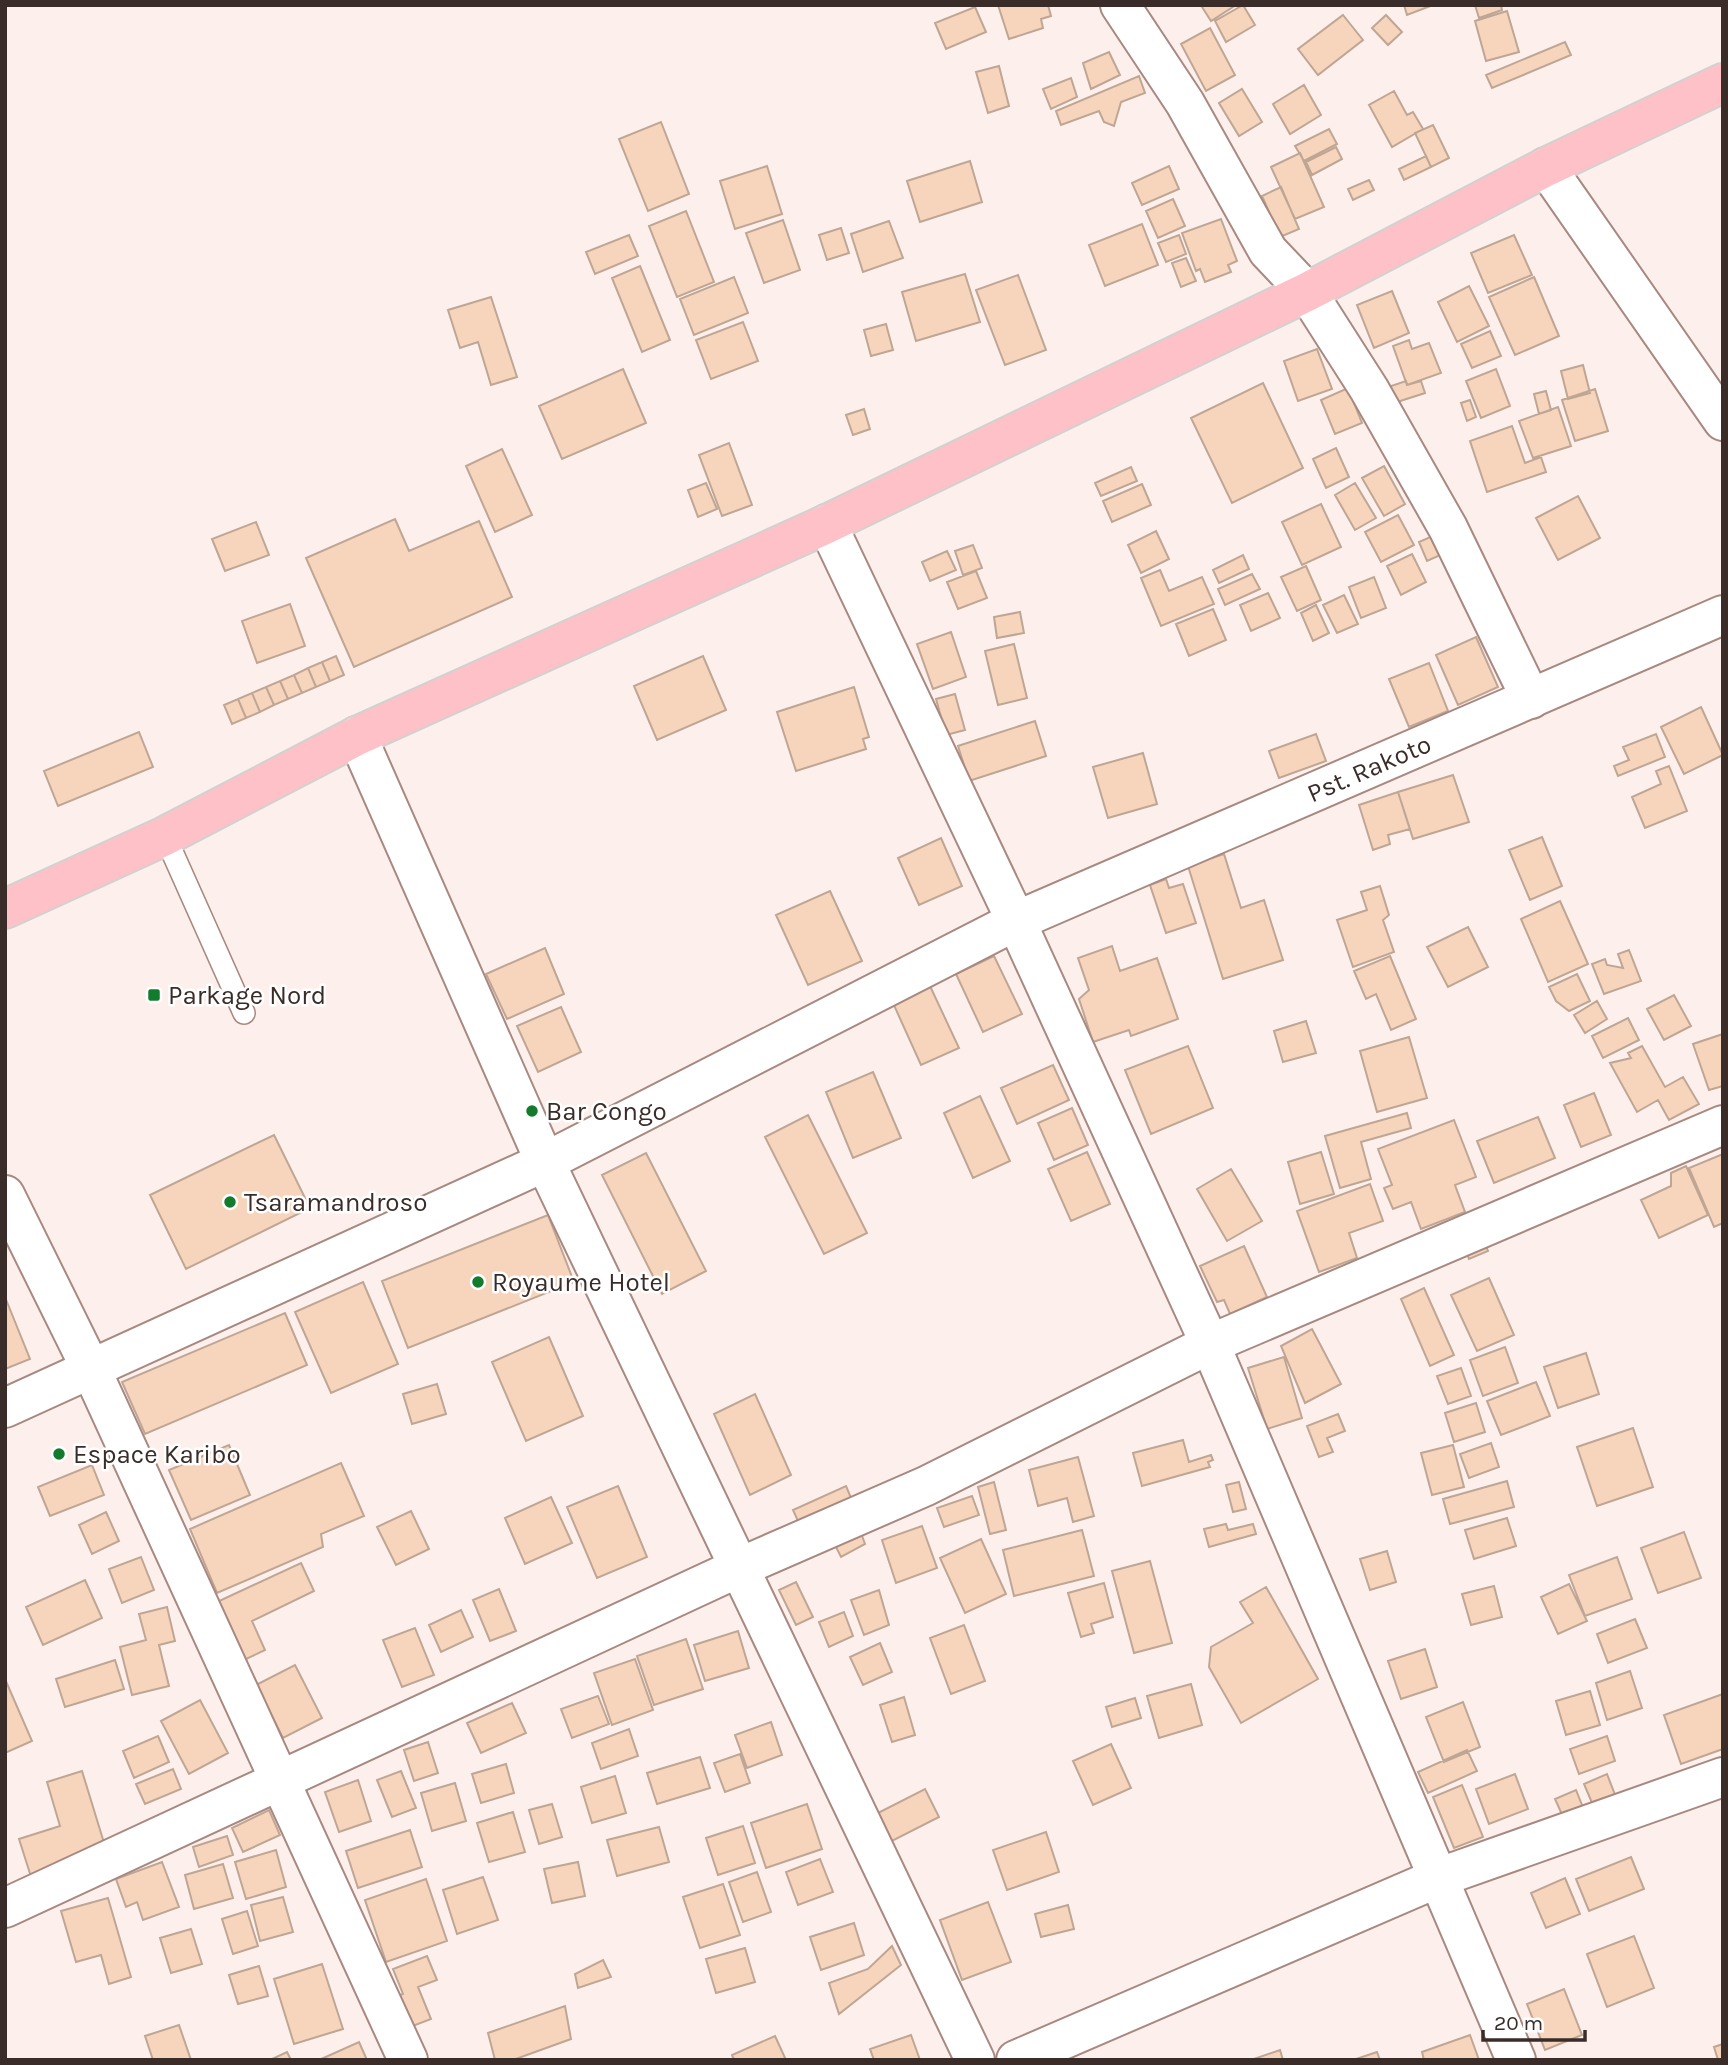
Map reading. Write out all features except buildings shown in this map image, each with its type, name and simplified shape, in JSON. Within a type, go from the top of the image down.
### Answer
[{"type":"main road","points":[[5,909],[165,836],[357,736],[827,524],[1307,292],[1546,167],[1723,83]]},
{"type":"street","points":[[1120,5],[1185,103],[1268,251],[1307,292],[1369,389],[1441,517],[1531,699]]},
{"type":"street","points":[[1546,167],[1723,421]]},
{"type":"street","points":[[827,524],[1016,921],[1210,1344],[1516,2060]]},
{"type":"street","name":"Pst. Rakoto","points":[[5,1408],[545,1162],[1016,921],[1723,615]]},
{"type":"street","points":[[357,736],[545,1162],[975,2060]]},
{"type":"street","points":[[5,1908],[738,1568],[926,1486],[1210,1344],[1723,1125]]},
{"type":"street","points":[[5,1195],[90,1367],[408,2060]]},
{"type":"street","points":[[1016,2060],[1440,1877],[1723,1777]]},
{"type":"lane","points":[[165,836],[244,1013]]},
{"type":"place","name":"Parkage Nord","points":[[154,995]]},
{"type":"place","name":"Bar Congo","points":[[532,1111]]},
{"type":"place","name":"Tsaramandroso","points":[[230,1202]]},
{"type":"place","name":"Royaume Hotel","points":[[478,1282]]},
{"type":"place","name":"Espace Karibo","points":[[59,1454]]}]
